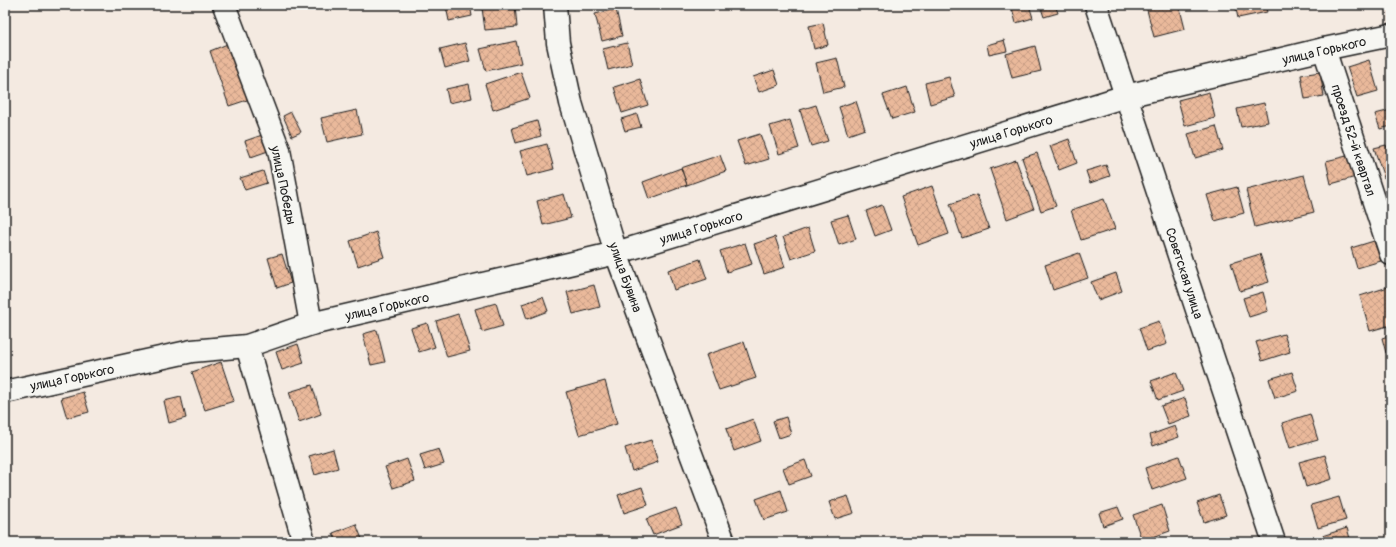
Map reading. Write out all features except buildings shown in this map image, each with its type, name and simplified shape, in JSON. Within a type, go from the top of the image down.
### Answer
[{"type":"street","name":"улица Победы","points":[[224,5],[279,150],[311,324]]},
{"type":"street","name":"улица Бувина","points":[[555,5],[558,43],[571,103],[616,253],[724,542]]},
{"type":"street","name":"Советская улица","points":[[1096,5],[1274,542]]},
{"type":"street","name":"улица Горького","points":[[5,392],[192,351],[247,346],[311,324],[616,253],[1126,96],[1324,49],[1391,35]]},
{"type":"street","name":"проезд 52-й квартал","points":[[1324,49],[1391,254]]},
{"type":"street","points":[[247,346],[304,542]]}]
